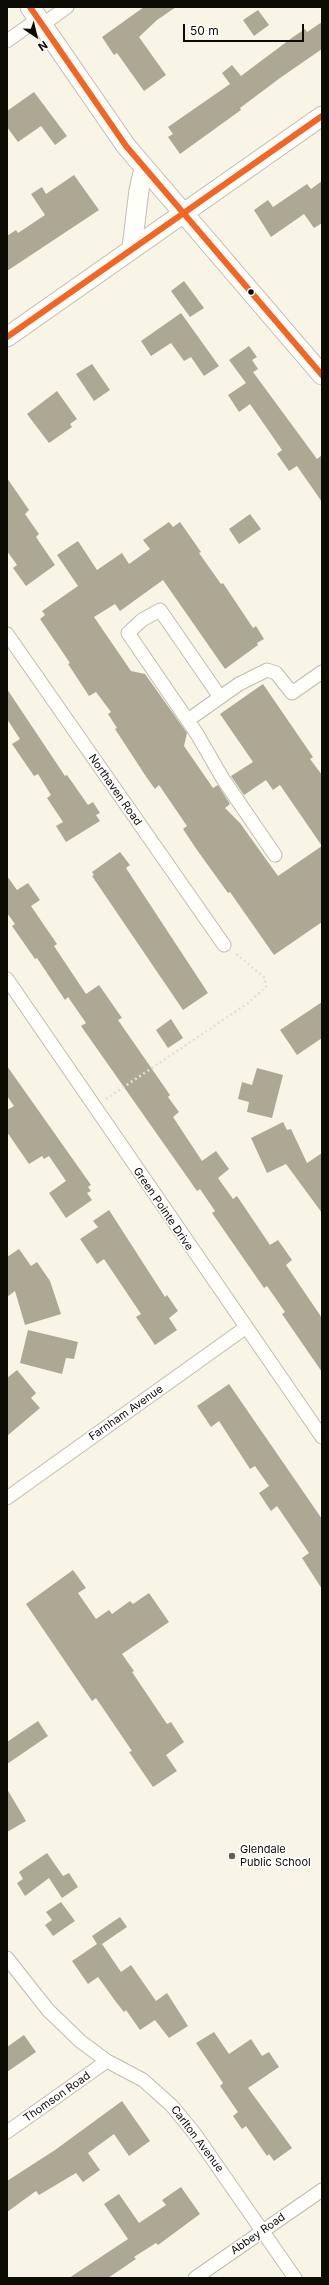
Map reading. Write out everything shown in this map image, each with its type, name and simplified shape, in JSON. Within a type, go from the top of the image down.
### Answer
[{"type":"street","points":[[7,41],[37,17],[67,7]]},
{"type":"street","points":[[37,17],[126,146],[322,375]]},
{"type":"street","points":[[7,337],[183,212],[322,116]]},
{"type":"street","points":[[132,248],[138,190],[144,168]]},
{"type":"street","points":[[220,697],[160,610],[142,620],[128,633],[188,720],[223,779],[275,855]]},
{"type":"street","name":"Northaven Road","points":[[7,634],[224,945]]},
{"type":"street","points":[[188,720],[254,675],[267,670],[276,673],[292,693],[322,672]]},
{"type":"street","name":"Green Pointe Drive","points":[[7,979],[322,1437]]},
{"type":"street","name":"Farnham Avenue","points":[[7,1498],[246,1328]]},
{"type":"street","name":"Carlton Avenue","points":[[7,1958],[57,2020],[90,2050],[143,2080],[172,2106],[195,2134],[295,2278]]},
{"type":"street","name":"Thomson Road","points":[[7,2132],[107,2061]]},
{"type":"street","name":"Abbey Road","points":[[194,2278],[322,2190]]},
{"type":"path","points":[[94,1107],[248,1003],[266,987],[265,978],[256,968],[224,945]]},
{"type":"building","points":[[144,7],[176,7],[157,20],[139,37],[166,75],[144,91],[117,53],[114,55],[102,37]]},
{"type":"building","points":[[258,10],[269,25],[254,36],[243,20]]},
{"type":"building","points":[[322,22],[322,49],[280,78],[240,108],[241,110],[180,154],[168,137],[173,134],[168,127],[230,84],[222,73],[232,65],[241,76],[305,29],[307,32]]},
{"type":"building","points":[[34,92],[67,136],[55,145],[41,126],[18,142],[7,127],[7,111]]},
{"type":"building","points":[[74,175],[99,210],[7,271],[7,236],[16,230],[18,233],[45,215],[31,194],[42,187],[46,194]]},
{"type":"building","points":[[322,181],[322,223],[314,228],[304,214],[271,237],[254,210],[268,200],[273,207],[307,184],[311,189]]},
{"type":"building","points":[[184,281],[204,308],[190,317],[171,291]]},
{"type":"building","points":[[181,313],[219,366],[204,376],[191,357],[184,361],[171,343],[151,356],[141,341]]},
{"type":"building","points":[[249,346],[257,357],[252,360],[258,369],[253,372],[317,459],[322,455],[322,502],[297,466],[289,471],[277,454],[282,450],[250,404],[239,412],[228,395],[246,383],[229,360]]},
{"type":"building","points":[[92,364],[110,390],[94,401],[76,374]]},
{"type":"building","points":[[57,391],[77,419],[70,424],[72,427],[49,443],[27,414]]},
{"type":"building","points":[[7,478],[29,510],[25,514],[39,534],[36,537],[55,565],[26,586],[13,568],[17,565],[7,551]]},
{"type":"building","points":[[250,514],[261,529],[239,544],[229,529]]},
{"type":"building","points":[[169,522],[173,527],[180,522],[201,552],[199,553],[221,584],[223,583],[253,628],[256,626],[264,639],[225,669],[163,580],[120,611],[115,604],[94,617],[131,671],[145,674],[187,733],[184,746],[213,788],[218,785],[230,804],[225,808],[240,823],[278,876],[322,846],[322,922],[274,955],[230,892],[228,893],[197,850],[183,829],[187,826],[159,785],[155,789],[147,778],[115,729],[117,728],[108,714],[111,712],[96,692],[89,696],[68,664],[70,663],[40,619],[45,615],[42,611],[78,586],[57,555],[78,541],[97,570],[122,553],[129,564],[150,549],[143,540]]},
{"type":"building","points":[[263,684],[313,757],[310,759],[322,775],[322,846],[280,785],[273,790],[266,780],[244,795],[231,776],[253,762],[220,714]]},
{"type":"building","points":[[7,689],[65,776],[67,775],[88,805],[93,802],[100,813],[96,815],[100,821],[66,842],[56,826],[63,822],[47,798],[51,795],[38,774],[34,776],[12,744],[20,739],[7,719]]},
{"type":"building","points":[[120,852],[130,865],[126,868],[208,993],[183,1010],[92,876],[94,875],[92,872]]},
{"type":"building","points":[[7,876],[17,890],[28,883],[40,900],[31,906],[57,944],[54,946],[86,994],[99,985],[122,1018],[118,1020],[170,1095],[168,1097],[179,1112],[173,1117],[202,1161],[216,1151],[229,1169],[218,1178],[233,1199],[237,1196],[270,1245],[278,1240],[292,1260],[286,1265],[322,1318],[322,1372],[282,1314],[285,1312],[267,1286],[264,1288],[212,1213],[215,1211],[200,1189],[197,1191],[81,1026],[86,1023],[68,997],[65,1000],[37,958],[35,959],[12,926],[15,924],[7,913]]},
{"type":"building","points":[[322,1002],[322,1038],[297,1055],[280,1030]]},
{"type":"building","points":[[171,1019],[183,1038],[168,1048],[156,1030]]},
{"type":"building","points":[[7,1066],[91,1185],[88,1187],[91,1191],[87,1193],[92,1200],[66,1218],[49,1193],[66,1181],[49,1156],[44,1159],[42,1156],[29,1164],[7,1132],[7,1110],[14,1106],[7,1096]]},
{"type":"building","points":[[257,1068],[283,1075],[272,1118],[247,1112],[249,1102],[238,1099],[242,1082],[252,1085]]},
{"type":"building","points":[[283,1122],[287,1130],[291,1129],[307,1163],[322,1153],[322,1213],[286,1164],[267,1173],[251,1138]]},
{"type":"building","points":[[109,1210],[165,1297],[167,1295],[178,1311],[169,1318],[177,1330],[155,1345],[136,1317],[141,1314],[104,1259],[97,1264],[80,1239],[98,1227],[93,1221]]},
{"type":"building","points":[[19,1249],[31,1266],[37,1262],[50,1281],[61,1314],[25,1325],[15,1291],[7,1297],[7,1257]]},
{"type":"building","points":[[28,1330],[78,1342],[74,1359],[66,1358],[62,1374],[20,1363]]},
{"type":"building","points":[[17,1370],[36,1393],[31,1398],[40,1408],[7,1436],[7,1378]]},
{"type":"building","points":[[229,1384],[322,1519],[322,1589],[302,1558],[309,1553],[277,1506],[271,1511],[259,1493],[269,1486],[255,1466],[250,1469],[219,1421],[211,1427],[197,1406]]},
{"type":"building","points":[[73,1570],[86,1588],[78,1593],[96,1619],[109,1610],[112,1614],[130,1601],[133,1604],[149,1593],[169,1622],[122,1654],[134,1671],[132,1672],[167,1724],[171,1722],[184,1742],[166,1755],[177,1771],[153,1787],[129,1752],[132,1751],[96,1698],[92,1701],[26,1604]]},
{"type":"building","points":[[38,1721],[48,1736],[7,1764],[7,1742]]},
{"type":"building","points":[[7,1789],[26,1821],[7,1832]]},
{"type":"building","points":[[47,1853],[63,1876],[69,1873],[78,1887],[62,1898],[49,1878],[25,1896],[17,1883],[23,1879],[19,1872]]},
{"type":"building","points":[[61,1902],[75,1921],[53,1936],[45,1925],[52,1920],[46,1912]]},
{"type":"building","points":[[120,1917],[127,1927],[102,1944],[121,1972],[131,1965],[156,2001],[167,1993],[188,2026],[169,2038],[155,2020],[140,2030],[126,2010],[124,2012],[98,1977],[88,1984],[72,1961],[97,1944],[92,1936]]},
{"type":"building","points":[[214,2032],[229,2054],[251,2039],[262,2056],[269,2052],[279,2067],[248,2088],[292,2148],[274,2161],[269,2154],[267,2156],[246,2126],[242,2129],[233,2116],[238,2112],[220,2086],[223,2083],[196,2043]]},
{"type":"building","points":[[24,2035],[36,2052],[7,2072],[7,2047]]},
{"type":"building","points":[[122,2101],[150,2141],[129,2156],[114,2134],[88,2153],[100,2170],[83,2182],[76,2173],[39,2195],[36,2191],[7,2212],[7,2181],[55,2150]]},
{"type":"building","points":[[181,2187],[200,2214],[158,2245],[156,2243],[134,2257],[136,2259],[108,2278],[69,2278],[128,2239],[104,2204],[119,2194],[139,2223],[166,2205],[162,2200]]},
{"type":"transit line","points":[[30,7],[126,146],[322,375]]},
{"type":"transit line","points":[[7,337],[322,116]]},
{"type":"place","name":"Glendale Public School","points":[[232,1856]]}]
